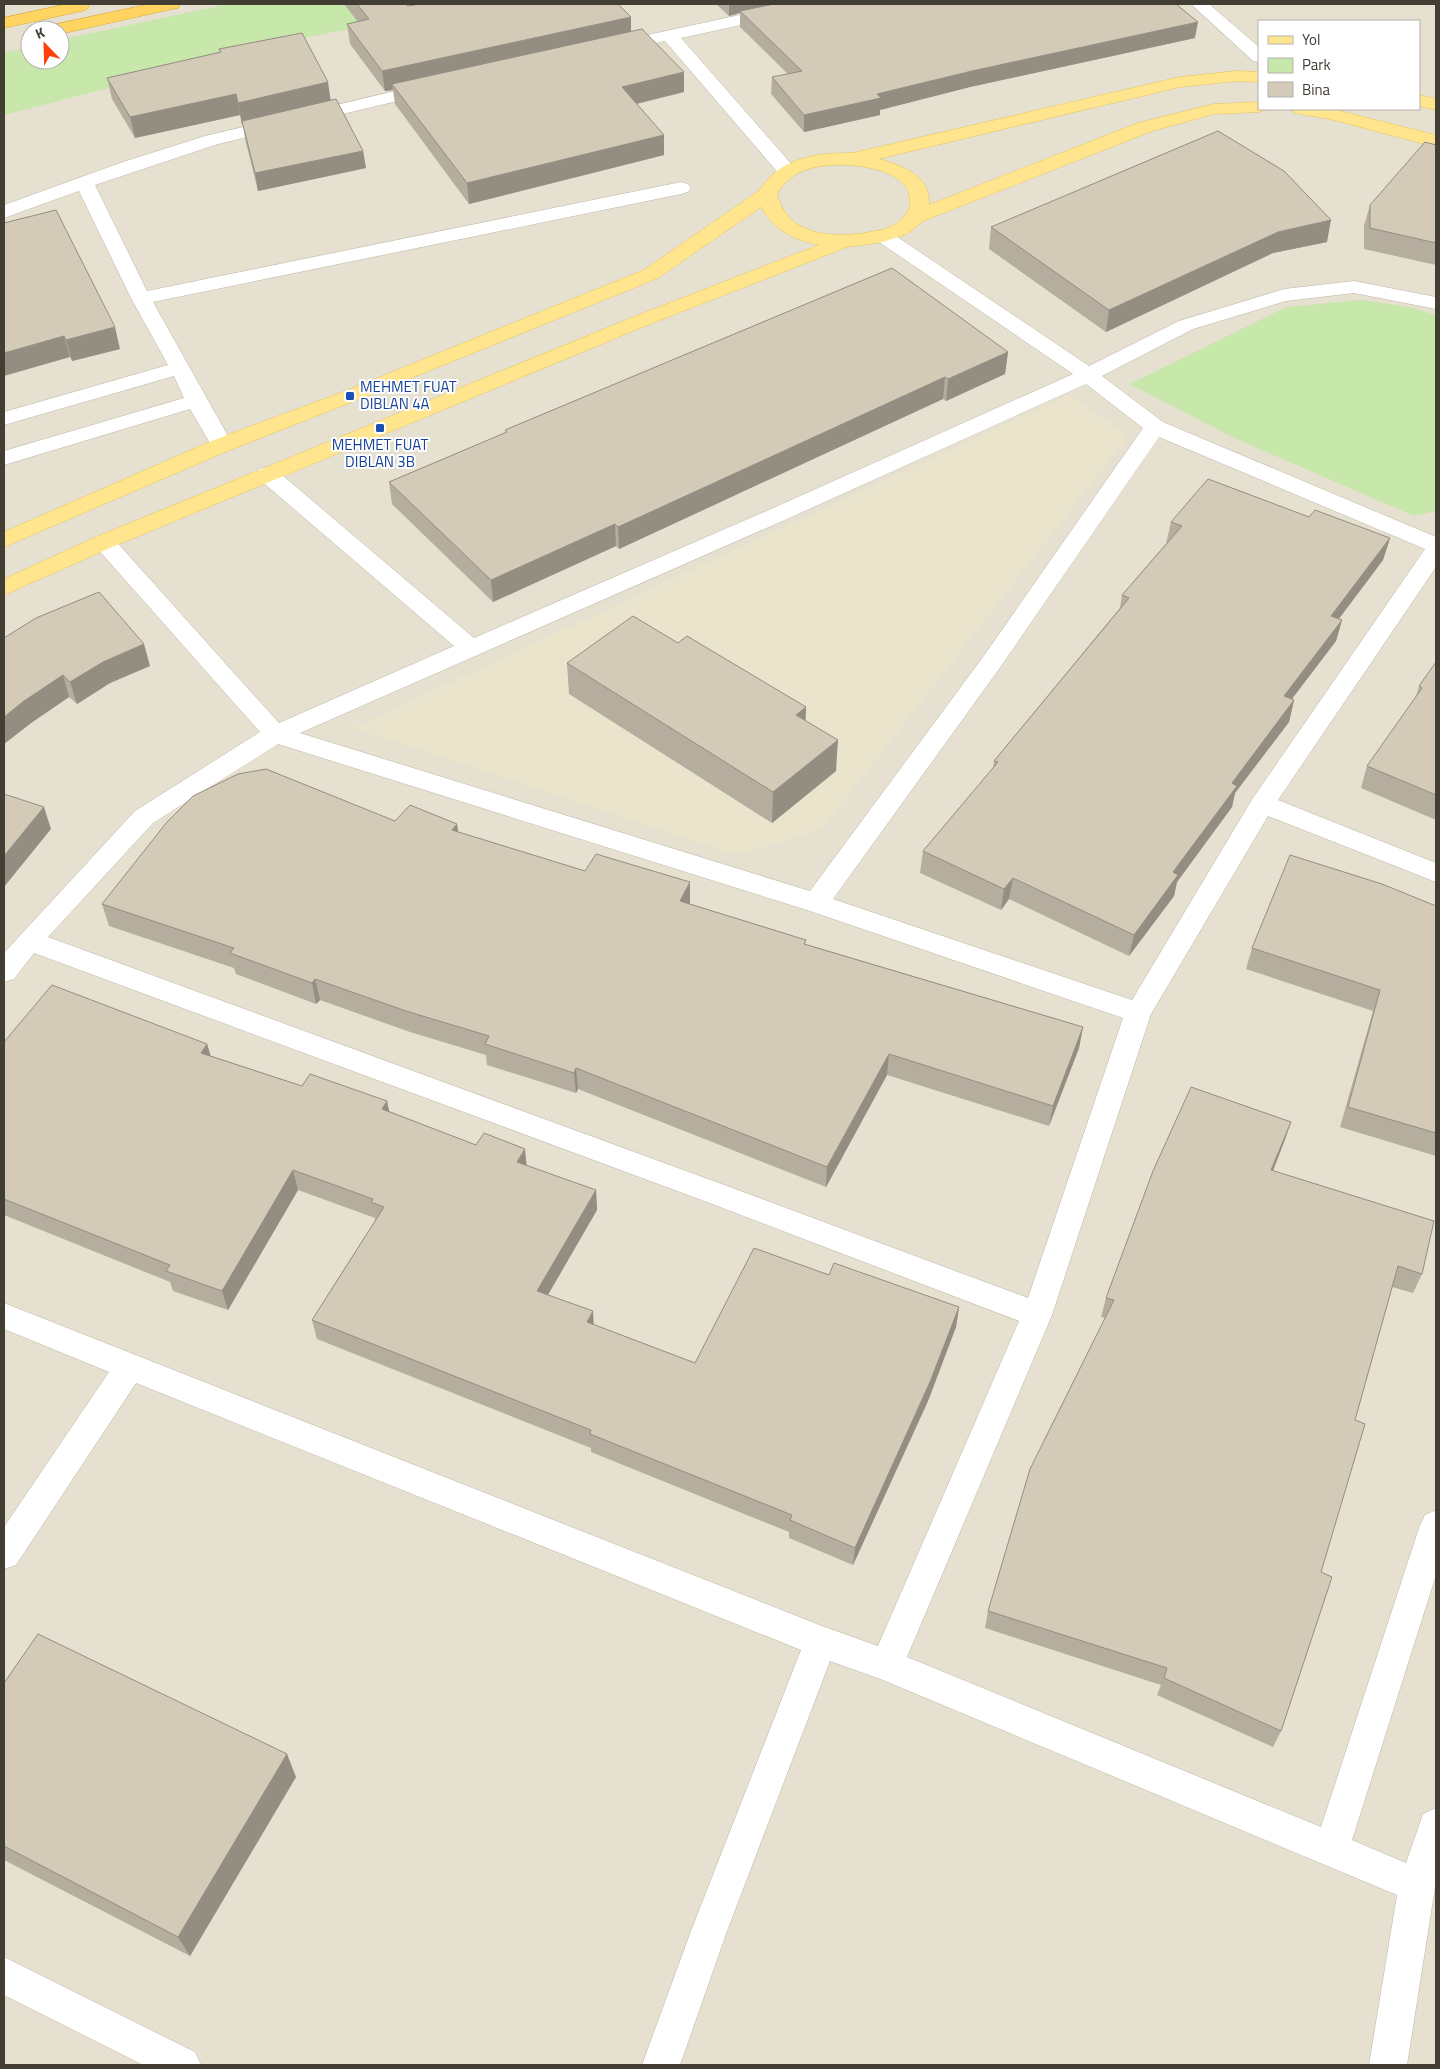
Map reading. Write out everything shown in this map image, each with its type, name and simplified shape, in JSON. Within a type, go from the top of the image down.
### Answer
[{"type":"highway","points":[[4,23],[89,4]]},
{"type":"highway","points":[[70,26],[172,4]]},
{"type":"main road","points":[[853,159],[1180,82],[1237,76],[1258,77]]},
{"type":"main road","points":[[1420,100],[1436,105]]},
{"type":"main road","points":[[4,588],[104,542],[643,320],[843,242],[883,236],[900,230],[916,217],[1145,126],[1214,109],[1258,107]]},
{"type":"main road","points":[[1306,110],[1332,114],[1436,141]]},
{"type":"main road","points":[[4,540],[222,444],[350,396],[651,274],[766,194],[772,182],[787,171],[807,162],[822,159],[853,159],[898,171],[910,180],[920,193],[920,208],[916,217]]},
{"type":"main road","points":[[766,194],[768,207],[787,228],[805,235],[843,242]]},
{"type":"street","points":[[601,50],[814,4]]},
{"type":"street","points":[[1199,4],[1258,56]]},
{"type":"street","points":[[669,35],[787,171]]},
{"type":"street","points":[[4,212],[140,161],[261,126],[445,85]]},
{"type":"street","points":[[84,182],[141,298],[196,401],[222,444]]},
{"type":"street","points":[[141,298],[681,188]]},
{"type":"street","points":[[883,236],[1088,375],[1156,427],[1436,545]]},
{"type":"street","points":[[4,972],[29,941],[144,817],[276,734],[1088,375],[1186,325],[1284,295],[1354,287],[1436,303]]},
{"type":"street","points":[[4,419],[180,368]]},
{"type":"street","points":[[4,458],[196,401]]},
{"type":"street","points":[[816,903],[991,663],[1156,427]]},
{"type":"street","points":[[267,474],[472,648]]},
{"type":"street","points":[[104,542],[276,734],[816,903],[1138,1013]]},
{"type":"street","points":[[887,1665],[1036,1315],[1138,1013],[1262,804],[1436,550]]},
{"type":"street","points":[[1262,804],[1436,873]]},
{"type":"street","points":[[29,941],[708,1190],[1036,1315]]},
{"type":"street","points":[[4,1316],[821,1642],[887,1665],[1332,1848],[1417,1885]]},
{"type":"street","points":[[4,1554],[130,1366]]},
{"type":"street","points":[[1332,1848],[1436,1525]]},
{"type":"street","points":[[661,2065],[709,1931],[821,1642]]},
{"type":"street","points":[[1388,2065],[1417,1885],[1436,1826]]},
{"type":"street","points":[[4,1975],[182,2065]]},
{"type":"shaded area","points":[[4,4],[1436,4],[1436,2065],[4,2065]]},
{"type":"shaded area","points":[[1068,395],[1128,436],[821,830],[735,855],[353,728]]},
{"type":"green space","points":[[228,4],[474,4],[294,40],[4,115],[4,53],[20,49],[20,70],[70,70],[70,38]]},
{"type":"green space","points":[[1361,300],[1410,307],[1436,315],[1436,511],[1414,516],[1232,437],[1130,384],[1286,307]]},
{"type":"building","points":[[357,4],[406,4],[408,6],[420,4],[618,4],[631,17],[382,71],[347,24],[369,19]]},
{"type":"building","points":[[774,4],[1176,4],[1198,22],[972,71],[877,94],[881,98],[804,115],[772,77],[802,71],[740,11]]},
{"type":"building","points":[[642,29],[684,72],[622,87],[664,135],[467,183],[392,84]]},
{"type":"building","points":[[302,33],[328,82],[238,103],[236,94],[130,117],[107,78],[221,52],[219,49]]},
{"type":"building","points":[[336,99],[363,151],[255,173],[242,121]]},
{"type":"building","points":[[1218,131],[1284,171],[1331,220],[1278,232],[1109,310],[991,227]]},
{"type":"building","points":[[1425,142],[1436,145],[1436,243],[1370,228],[1370,205]]},
{"type":"building","points":[[56,210],[115,327],[66,340],[64,336],[4,353],[4,223]]},
{"type":"building","points":[[892,268],[1008,352],[948,379],[945,377],[618,527],[615,524],[491,580],[389,482],[507,432],[505,430]]},
{"type":"building","points":[[1208,479],[1309,517],[1315,510],[1390,538],[1331,616],[1342,620],[1284,696],[1294,700],[1232,783],[1237,786],[1173,872],[1178,875],[1134,935],[1013,878],[1004,889],[923,851],[998,762],[994,761],[1129,598],[1122,595],[1182,526],[1171,522]]},
{"type":"building","points":[[99,592],[144,644],[103,662],[70,682],[63,675],[4,717],[4,638],[36,618]]},
{"type":"building","points":[[633,616],[678,643],[687,636],[806,707],[796,715],[838,740],[773,792],[567,663]]},
{"type":"building","points":[[1436,662],[1436,795],[1367,766],[1422,688],[1419,686]]},
{"type":"building","points":[[266,769],[395,821],[410,805],[457,824],[452,830],[585,871],[596,854],[690,882],[680,901],[806,940],[804,944],[1083,1027],[1053,1106],[889,1054],[827,1167],[576,1068],[574,1073],[485,1044],[489,1036],[406,1011],[315,979],[312,983],[230,953],[234,948],[102,904],[167,822],[193,796],[238,774]]},
{"type":"building","points":[[4,794],[44,807],[4,856]]},
{"type":"building","points":[[1290,855],[1382,884],[1436,906],[1436,1133],[1348,1107],[1380,990],[1252,948]]},
{"type":"building","points":[[52,985],[207,1044],[201,1053],[302,1086],[310,1074],[387,1101],[382,1109],[476,1145],[484,1133],[525,1149],[517,1162],[596,1190],[537,1291],[593,1311],[587,1322],[695,1363],[754,1248],[829,1275],[834,1263],[959,1307],[930,1382],[855,1548],[790,1520],[792,1515],[590,1434],[591,1430],[312,1320],[384,1207],[371,1202],[373,1199],[293,1170],[222,1291],[166,1271],[170,1265],[4,1199],[4,1042]]},
{"type":"building","points":[[1191,1087],[1291,1122],[1271,1170],[1434,1221],[1422,1274],[1398,1266],[1355,1420],[1365,1424],[1321,1572],[1332,1577],[1281,1731],[1164,1678],[1167,1668],[988,1611],[1030,1469],[1114,1300],[1106,1298],[1153,1171]]},
{"type":"building","points":[[38,1634],[287,1754],[178,1937],[4,1846],[4,1683]]},
{"type":"place","name":"MEHMET FUAT DIBLAN 4A","points":[[350,396]]},
{"type":"place","name":"MEHMET FUAT DIBLAN 3B","points":[[380,428]]}]
